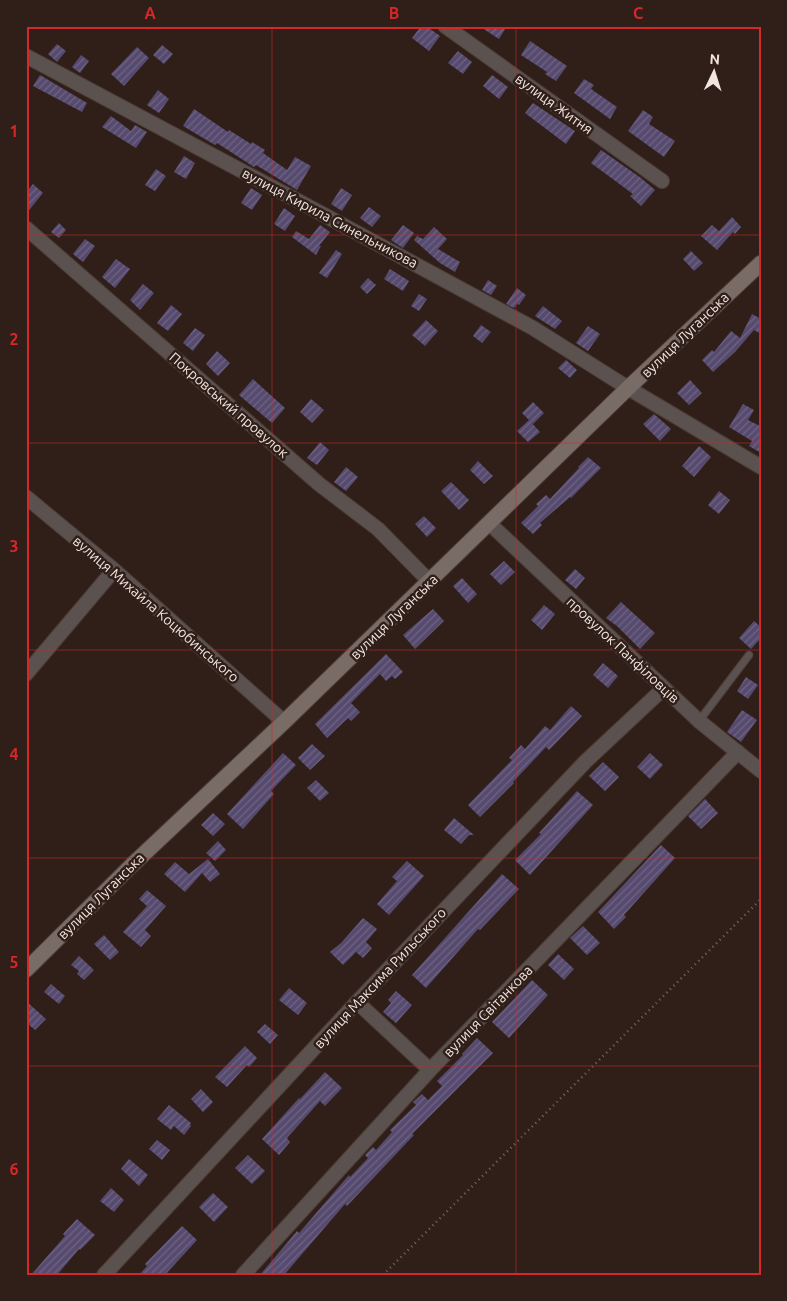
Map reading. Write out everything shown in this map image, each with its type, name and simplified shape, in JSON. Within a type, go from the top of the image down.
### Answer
[{"type":"main road","name":"вулиця Луганська","points":[[26,970],[132,865],[284,722],[628,388],[761,262]]},
{"type":"street","name":"вулиця Житня","points":[[445,26],[662,181]]},
{"type":"street","name":"вулиця Кирила Синельникова","points":[[26,56],[533,328],[628,388],[761,467]]},
{"type":"street","name":"Покровський провулок","points":[[26,228],[319,484],[378,529],[430,582]]},
{"type":"street","name":"вулиця Михайла Коцюбинського","points":[[26,497],[114,570],[284,722]]},
{"type":"street","name":"провулок Панфіловців","points":[[490,524],[699,721],[761,770]]},
{"type":"street","points":[[26,674],[114,570]]},
{"type":"street","name":"вулиця Максима Рильського","points":[[104,1275],[357,1002],[586,761],[664,689]]},
{"type":"street","name":"вулиця Світанкова","points":[[243,1275],[430,1070],[738,752]]},
{"type":"street","points":[[357,1002],[430,1070]]},
{"type":"lane","points":[[699,721],[748,655]]},
{"type":"path","points":[[383,1275],[761,899]]},
{"type":"building","points":[[421,26],[426,26],[440,36],[429,51],[412,38]]},
{"type":"building","points":[[479,26],[507,26],[499,39]]},
{"type":"building","points":[[530,41],[567,66],[556,81],[545,74],[547,72],[521,55]]},
{"type":"building","points":[[57,44],[66,51],[57,62],[48,54]]},
{"type":"building","points":[[162,45],[173,54],[164,64],[153,55]]},
{"type":"building","points":[[137,47],[149,58],[124,86],[111,74]]},
{"type":"building","points":[[458,51],[472,62],[463,74],[448,63]]},
{"type":"building","points":[[81,55],[89,61],[80,73],[72,67]]},
{"type":"building","points":[[40,75],[87,103],[82,112],[33,86]]},
{"type":"building","points":[[492,75],[508,87],[499,99],[483,86]]},
{"type":"building","points":[[584,79],[594,85],[591,89],[617,107],[610,119],[574,93]]},
{"type":"building","points":[[158,90],[169,99],[159,113],[147,105]]},
{"type":"building","points":[[533,103],[575,131],[566,144],[525,113]]},
{"type":"building","points":[[194,109],[228,132],[229,130],[251,144],[252,142],[265,150],[263,153],[287,170],[295,157],[311,166],[297,190],[256,165],[254,167],[217,143],[215,145],[183,126]]},
{"type":"building","points":[[643,110],[653,117],[649,124],[675,141],[664,157],[628,131]]},
{"type":"building","points":[[111,116],[131,131],[135,125],[147,132],[136,148],[102,127]]},
{"type":"building","points":[[601,150],[655,190],[641,206],[630,196],[633,194],[591,163]]},
{"type":"building","points":[[184,156],[195,163],[186,179],[174,172]]},
{"type":"building","points":[[156,169],[166,176],[155,191],[145,185]]},
{"type":"building","points":[[33,184],[43,193],[26,214],[26,193]]},
{"type":"building","points":[[251,188],[262,195],[252,210],[241,203]]},
{"type":"building","points":[[341,188],[352,195],[342,211],[331,204]]},
{"type":"building","points":[[369,207],[381,216],[372,227],[360,218]]},
{"type":"building","points":[[284,208],[295,216],[285,231],[274,224]]},
{"type":"building","points":[[732,217],[741,227],[735,234],[733,232],[717,250],[701,236],[712,225],[719,231]]},
{"type":"building","points":[[59,223],[66,230],[59,238],[51,232]]},
{"type":"building","points":[[320,225],[330,232],[319,246],[321,246],[316,255],[292,237],[296,231],[309,239]]},
{"type":"building","points":[[403,225],[414,233],[403,248],[391,240]]},
{"type":"building","points":[[434,227],[447,239],[438,249],[460,262],[455,272],[440,263],[414,240],[417,236],[423,239]]},
{"type":"building","points":[[85,239],[95,246],[83,262],[73,254]]},
{"type":"building","points":[[336,250],[342,254],[327,278],[319,273]]},
{"type":"building","points":[[691,251],[703,263],[694,271],[683,259]]},
{"type":"building","points":[[116,259],[130,269],[115,288],[102,277]]},
{"type":"building","points":[[390,269],[409,281],[403,291],[384,279]]},
{"type":"building","points":[[368,278],[376,285],[367,294],[360,287]]},
{"type":"building","points":[[488,280],[497,286],[491,295],[482,290]]},
{"type":"building","points":[[143,284],[154,293],[140,310],[130,300]]},
{"type":"building","points":[[517,288],[526,295],[519,305],[517,304],[514,308],[506,304]]},
{"type":"building","points":[[419,294],[427,299],[419,311],[411,306]]},
{"type":"building","points":[[171,305],[182,314],[168,331],[157,323]]},
{"type":"building","points":[[543,306],[562,321],[555,329],[535,316]]},
{"type":"building","points":[[752,314],[761,319],[761,334],[754,330],[735,352],[713,372],[702,360],[712,350],[714,352],[731,331],[740,338]]},
{"type":"building","points":[[426,320],[438,331],[425,346],[412,335]]},
{"type":"building","points":[[481,325],[491,332],[482,343],[473,336]]},
{"type":"building","points":[[588,326],[600,334],[588,351],[576,343]]},
{"type":"building","points":[[195,328],[205,335],[193,351],[183,343]]},
{"type":"building","points":[[217,351],[230,363],[218,376],[206,364]]},
{"type":"building","points":[[566,360],[577,370],[570,378],[558,368]]},
{"type":"building","points":[[253,379],[285,408],[272,423],[239,395]]},
{"type":"building","points":[[690,380],[702,393],[689,405],[677,393]]},
{"type":"building","points":[[311,399],[324,410],[312,423],[300,412]]},
{"type":"building","points":[[533,402],[544,413],[533,424],[522,413]]},
{"type":"building","points":[[743,404],[754,410],[748,420],[761,425],[761,453],[749,446],[752,441],[729,427]]},
{"type":"building","points":[[654,414],[671,429],[660,441],[643,424]]},
{"type":"building","points":[[529,420],[540,432],[528,442],[517,431]]},
{"type":"building","points":[[320,442],[329,450],[317,465],[307,458]]},
{"type":"building","points":[[699,446],[711,457],[694,477],[682,466]]},
{"type":"building","points":[[588,457],[601,468],[571,498],[540,523],[542,525],[533,534],[521,523],[546,495],[550,499]]},
{"type":"building","points":[[478,461],[493,476],[484,484],[470,470]]},
{"type":"building","points":[[346,467],[358,477],[346,491],[334,482]]},
{"type":"building","points":[[451,482],[469,500],[459,510],[441,491]]},
{"type":"building","points":[[719,491],[730,500],[719,514],[708,505]]},
{"type":"building","points":[[424,516],[436,528],[427,537],[415,524]]},
{"type":"building","points":[[504,561],[515,572],[501,585],[490,574]]},
{"type":"building","points":[[575,569],[585,578],[576,589],[565,580]]},
{"type":"building","points":[[462,578],[477,594],[468,603],[453,586]]},
{"type":"building","points":[[621,602],[655,633],[640,649],[606,618]]},
{"type":"building","points":[[544,605],[555,614],[542,630],[531,620]]},
{"type":"building","points":[[433,609],[444,621],[415,649],[403,635]]},
{"type":"building","points":[[754,621],[761,627],[761,638],[751,649],[739,638]]},
{"type":"building","points":[[386,654],[403,672],[395,679],[392,676],[386,681],[380,674],[351,703],[360,712],[351,721],[348,718],[327,738],[315,724]]},
{"type":"building","points":[[603,663],[618,676],[608,688],[593,675]]},
{"type":"building","points":[[746,677],[758,685],[748,699],[737,691]]},
{"type":"building","points":[[571,706],[582,716],[549,750],[546,747],[480,817],[468,805],[512,760],[509,758],[521,745],[525,749],[545,726],[550,730]]},
{"type":"building","points":[[742,710],[757,720],[741,742],[727,732]]},
{"type":"building","points":[[312,744],[325,756],[310,770],[298,758]]},
{"type":"building","points":[[283,753],[296,765],[271,791],[274,794],[243,829],[227,814]]},
{"type":"building","points":[[650,753],[663,765],[650,779],[637,767]]},
{"type":"building","points":[[603,762],[619,777],[605,791],[589,776]]},
{"type":"building","points":[[316,780],[329,793],[320,801],[307,788]]},
{"type":"building","points":[[577,791],[593,805],[530,875],[515,860],[541,834],[539,833]]},
{"type":"building","points":[[705,799],[718,813],[701,829],[688,816]]},
{"type":"building","points":[[213,813],[225,824],[213,836],[201,825]]},
{"type":"building","points":[[454,818],[474,835],[469,835],[461,844],[444,830]]},
{"type":"building","points":[[218,841],[226,850],[215,861],[206,853]]},
{"type":"building","points":[[661,845],[675,858],[624,915],[626,917],[614,929],[598,912]]},
{"type":"building","points":[[208,859],[220,874],[210,882],[202,873],[185,892],[164,874],[175,862],[189,874]]},
{"type":"building","points":[[407,861],[424,876],[389,915],[377,904],[397,881],[392,877]]},
{"type":"building","points":[[502,874],[519,889],[480,930],[478,929],[426,988],[412,975]]},
{"type":"building","points":[[147,890],[166,906],[145,930],[151,936],[141,947],[123,932],[147,906],[139,899]]},
{"type":"building","points":[[363,918],[377,929],[366,942],[372,948],[363,958],[356,952],[343,965],[330,952],[341,943]]},
{"type":"building","points":[[583,926],[600,943],[587,955],[570,938]]},
{"type":"building","points":[[104,935],[119,952],[110,960],[94,944]]},
{"type":"building","points":[[558,954],[574,969],[564,980],[548,965]]},
{"type":"building","points":[[79,956],[94,970],[84,980],[77,974],[79,971],[71,965]]},
{"type":"building","points":[[532,980],[548,995],[509,1038],[492,1022]]},
{"type":"building","points":[[51,984],[65,996],[59,1004],[44,992]]},
{"type":"building","points":[[289,988],[307,1003],[298,1015],[279,1000]]},
{"type":"building","points":[[396,991],[412,1005],[396,1023],[383,1012],[391,1003],[388,1000]]},
{"type":"building","points":[[26,1001],[46,1019],[35,1030],[26,1022]]},
{"type":"building","points":[[265,1024],[278,1035],[270,1044],[257,1032]]},
{"type":"building","points":[[477,1038],[493,1053],[412,1134],[414,1135],[347,1206],[345,1204],[284,1275],[260,1275],[297,1231],[299,1233],[349,1175],[350,1177],[368,1158],[365,1155],[373,1147],[376,1150],[392,1132],[390,1130],[416,1105],[413,1102],[422,1094],[428,1100],[442,1086],[437,1081]]},
{"type":"building","points":[[245,1046],[257,1058],[249,1067],[247,1065],[227,1087],[215,1077]]},
{"type":"building","points":[[325,1072],[342,1088],[325,1106],[320,1101],[287,1138],[290,1142],[279,1155],[262,1139]]},
{"type":"building","points":[[201,1089],[213,1102],[203,1112],[191,1099]]},
{"type":"building","points":[[169,1105],[191,1123],[191,1126],[184,1135],[174,1126],[171,1130],[157,1119]]},
{"type":"building","points":[[157,1140],[170,1150],[162,1160],[149,1149]]},
{"type":"building","points":[[248,1155],[265,1171],[252,1184],[235,1168]]},
{"type":"building","points":[[129,1159],[148,1175],[139,1186],[121,1169]]},
{"type":"building","points":[[111,1188],[124,1200],[114,1212],[100,1201]]},
{"type":"building","points":[[213,1193],[228,1207],[214,1222],[199,1207]]},
{"type":"building","points":[[77,1219],[95,1235],[79,1249],[57,1275],[31,1275],[65,1236],[63,1234]]},
{"type":"building","points":[[182,1226],[197,1240],[165,1275],[139,1275],[147,1266],[145,1264]]}]
